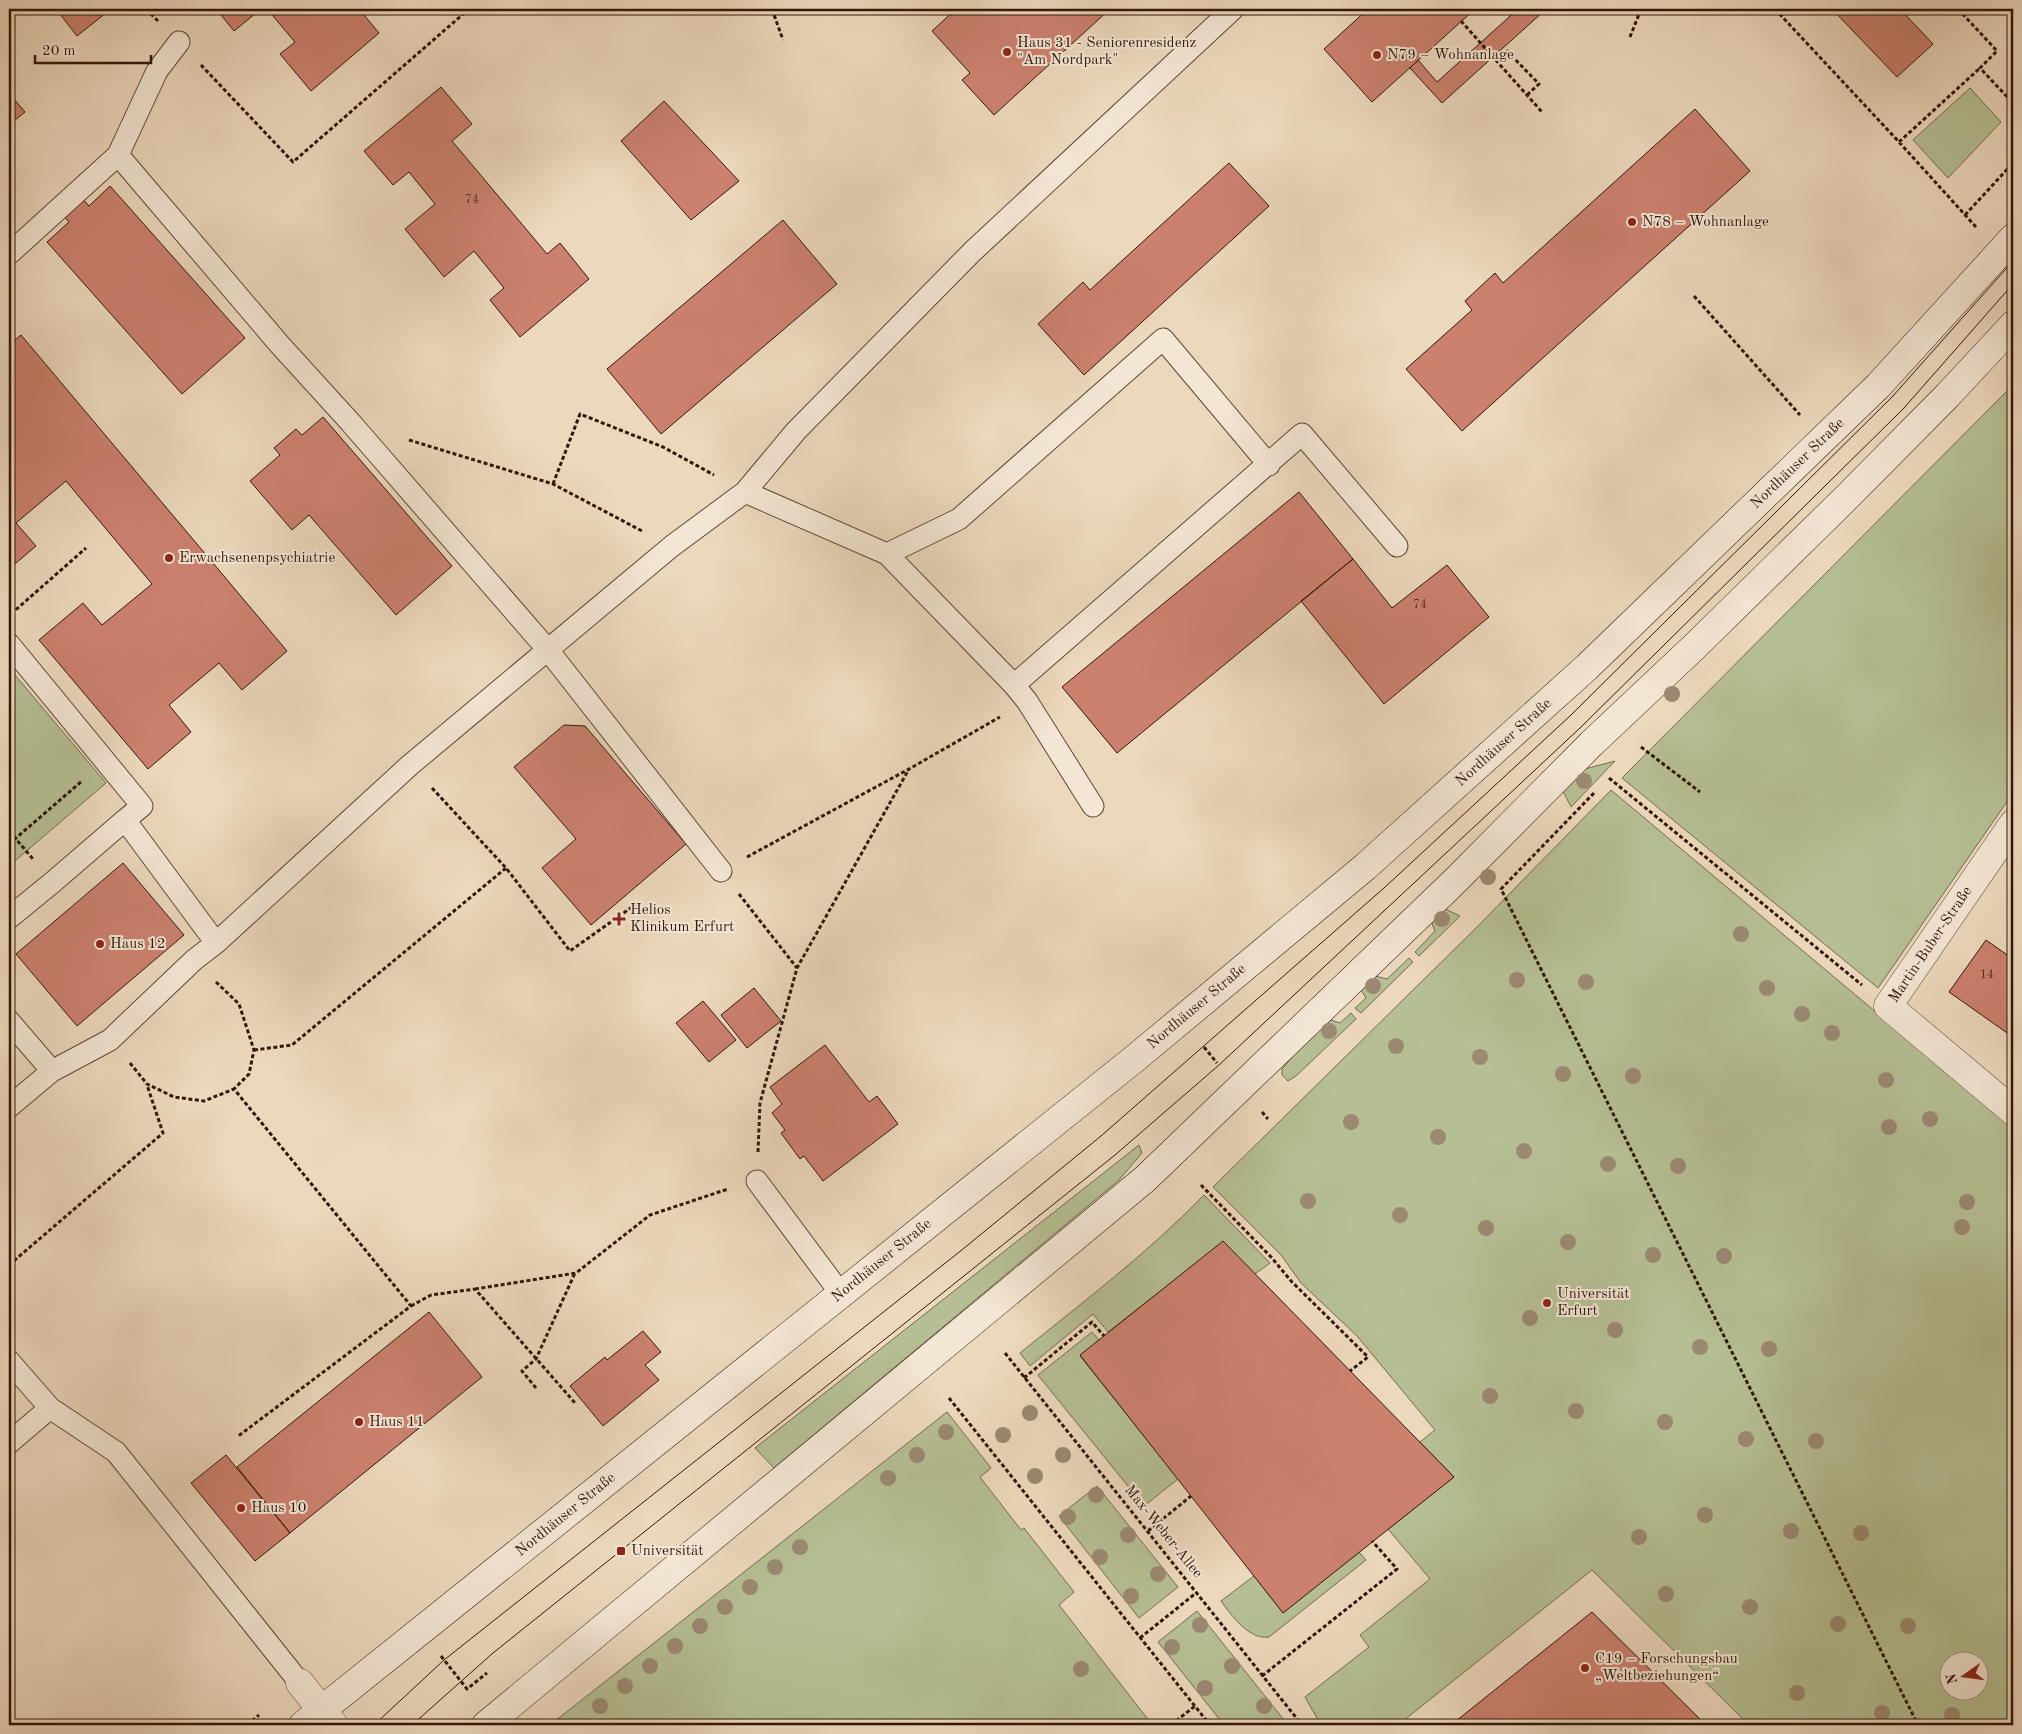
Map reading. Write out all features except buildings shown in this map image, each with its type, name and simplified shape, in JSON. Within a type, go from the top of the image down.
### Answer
[{"type":"main road","name":"Nordhäuser Straße","points":[[320,1720],[840,1294],[1182,1019],[1365,868],[1587,667],[1878,386],[2013,238]]},
{"type":"main road","points":[[486,1725],[1145,1179],[1456,880],[1591,744],[1700,641],[1845,499],[1947,396],[2013,325]]},
{"type":"main road","name":"Martin-Buber-Straße","points":[[2013,824],[1888,1006],[2013,1111]]},
{"type":"main road","points":[[300,1683],[320,1720]]},
{"type":"lane","points":[[9,1107],[52,1071],[110,1040],[194,960],[216,943],[410,765],[672,546],[745,492],[796,430],[972,252],[1233,9]]},
{"type":"lane","points":[[9,254],[118,155],[157,71],[179,42]]},
{"type":"lane","points":[[118,155],[280,345],[351,423],[548,650],[721,871]]},
{"type":"lane","points":[[887,554],[959,519],[1163,340],[1269,465]]},
{"type":"lane","points":[[1020,693],[1302,434],[1397,546]]},
{"type":"lane","points":[[745,492],[887,554],[1020,693],[1093,806]]},
{"type":"lane","points":[[9,644],[142,806],[9,918]]},
{"type":"lane","points":[[125,820],[216,943]]},
{"type":"lane","points":[[9,1021],[52,1071]]},
{"type":"lane","points":[[757,1181],[840,1294]]},
{"type":"lane","points":[[9,1361],[50,1408],[116,1452],[300,1683]]},
{"type":"lane","points":[[9,1443],[50,1408]]},
{"type":"path","points":[[146,9],[293,162],[469,9]]},
{"type":"path","points":[[772,9],[783,40]]},
{"type":"path","points":[[1630,37],[1641,9]]},
{"type":"path","points":[[1775,9],[1977,229]]},
{"type":"path","points":[[1899,142],[1998,51],[1958,9]]},
{"type":"path","points":[[1461,21],[1542,112]]},
{"type":"path","points":[[1497,60],[1507,51],[1539,84],[1527,95]]},
{"type":"path","points":[[1980,68],[2013,103]]},
{"type":"path","points":[[1965,215],[2013,163]]},
{"type":"path","points":[[1694,296],[1805,421]]},
{"type":"path","points":[[553,484],[580,414],[663,447],[745,492]]},
{"type":"path","points":[[406,439],[553,484],[672,546]]},
{"type":"path","points":[[9,616],[86,548]]},
{"type":"path","points":[[797,968],[721,871],[909,769],[1020,693]]},
{"type":"path","points":[[1640,747],[1700,792]]},
{"type":"path","points":[[9,844],[106,761]]},
{"type":"path","points":[[410,765],[506,868],[570,951],[639,902]]},
{"type":"path","points":[[536,1388],[522,1371],[536,1359],[576,1273],[650,1215],[703,1196],[757,1181],[760,1102],[797,968],[909,769]]},
{"type":"path","points":[[1609,778],[1888,1006]]},
{"type":"path","points":[[254,1050],[292,1045],[506,868]]},
{"type":"path","points":[[1501,889],[1918,1725]]},
{"type":"path","points":[[147,1084],[174,1097],[204,1101],[234,1089],[250,1074],[254,1050],[239,1004],[194,960]]},
{"type":"path","points":[[1182,1019],[1239,1088],[1268,1119]]},
{"type":"path","points":[[9,1266],[163,1133],[147,1084],[110,1040]]},
{"type":"path","points":[[234,1089],[410,1306]]},
{"type":"path","points":[[1202,1185],[1271,1257],[1292,1282],[1368,1357],[1350,1370]]},
{"type":"path","points":[[237,1437],[410,1306],[430,1295],[576,1273]]},
{"type":"path","points":[[475,1289],[576,1404]]},
{"type":"path","points":[[1024,1378],[1092,1322],[1104,1336]]},
{"type":"path","name":"Max-Weber-Allee","points":[[1005,1354],[1302,1725]]},
{"type":"path","points":[[949,1398],[1210,1725]]},
{"type":"path","points":[[1148,1531],[1191,1496]]},
{"type":"path","points":[[1262,1676],[1396,1568],[1372,1541]]},
{"type":"path","points":[[1140,1638],[1196,1593]]},
{"type":"path","points":[[438,1652],[467,1689],[487,1673]]},
{"type":"path","points":[[1171,1725],[1195,1706]]},
{"type":"path","points":[[247,1725],[259,1715]]},
{"type":"green space","points":[[1970,88],[2001,122],[1948,178],[1913,140]]},
{"type":"green space","points":[[2013,385],[2013,793],[1878,988],[1622,778]]},
{"type":"green space","points":[[9,668],[106,783],[9,866]]},
{"type":"green space","points":[[1615,761],[1571,807],[1563,791],[1585,769]]},
{"type":"green space","name":"Universität Erfurt","points":[[1611,790],[2013,1127],[2013,1725],[1749,1725],[1592,1570],[1398,1725],[1321,1725],[1305,1697],[1369,1647],[1360,1635],[1430,1579],[1388,1529],[1454,1477],[1420,1442],[1435,1430],[1357,1336],[1301,1283],[1281,1255],[1213,1187],[1477,927]]},
{"type":"green space","points":[[1441,907],[1460,916],[1419,956],[1415,952],[1435,931],[1430,918]]},
{"type":"green space","points":[[1409,958],[1413,962],[1361,1013],[1355,1008],[1366,998],[1359,986],[1371,975],[1387,979]]},
{"type":"green space","points":[[1351,1013],[1356,1019],[1296,1076],[1288,1081],[1282,1075],[1282,1069],[1325,1018],[1340,1023]]},
{"type":"green space","points":[[1139,1145],[1142,1153],[1119,1180],[774,1468],[755,1448]]},
{"type":"green space","points":[[1204,1195],[1270,1263],[1255,1274],[1223,1242],[1108,1332],[1093,1314],[1030,1366],[1020,1353],[1138,1257]]},
{"type":"green space","points":[[1092,1332],[1099,1340],[1080,1356],[1178,1479],[1144,1506],[1038,1375]]},
{"type":"green space","points":[[947,1412],[991,1468],[980,1477],[1021,1530],[1024,1528],[1074,1592],[1059,1605],[1150,1722],[1146,1725],[550,1725]]},
{"type":"green space","points":[[1097,1486],[1178,1587],[1139,1618],[1059,1516]]},
{"type":"green space","points":[[1359,1552],[1366,1560],[1269,1637],[1255,1635],[1248,1631],[1236,1620],[1221,1601],[1254,1576],[1283,1612]]},
{"type":"green space","points":[[1197,1611],[1288,1725],[1224,1725],[1158,1642]]},
{"type":"tram line","points":[[374,1725],[444,1660],[963,1249],[1101,1136],[1384,888],[1571,715],[1892,397],[2013,261]]},
{"type":"tram line","points":[[412,1725],[493,1653],[1115,1155],[1219,1065],[1580,728],[1904,408],[2013,284]]},
{"type":"place","name":"Haus 31 - Seniorenresidenz \"Am Nordpark\"","points":[[1007,52]]},
{"type":"place","name":"N79 – Wohnanlage","points":[[1377,55]]},
{"type":"place","name":"N78 – Wohnanlage","points":[[1632,222]]},
{"type":"place","name":"Erwachsenenpsychiatrie","points":[[169,558]]},
{"type":"place","name":"Helios Klinikum Erfurt","points":[[619,919]]},
{"type":"place","name":"Haus 12","points":[[100,944]]},
{"type":"place","name":"Universität Erfurt","points":[[1547,1303]]},
{"type":"place","name":"Haus 11","points":[[359,1422]]},
{"type":"place","name":"Haus 10","points":[[241,1508]]},
{"type":"place","name":"Universität","points":[[621,1551]]},
{"type":"place","name":"C19 – Forschungsbau „Weltbeziehungen“","points":[[1585,1668]]}]
